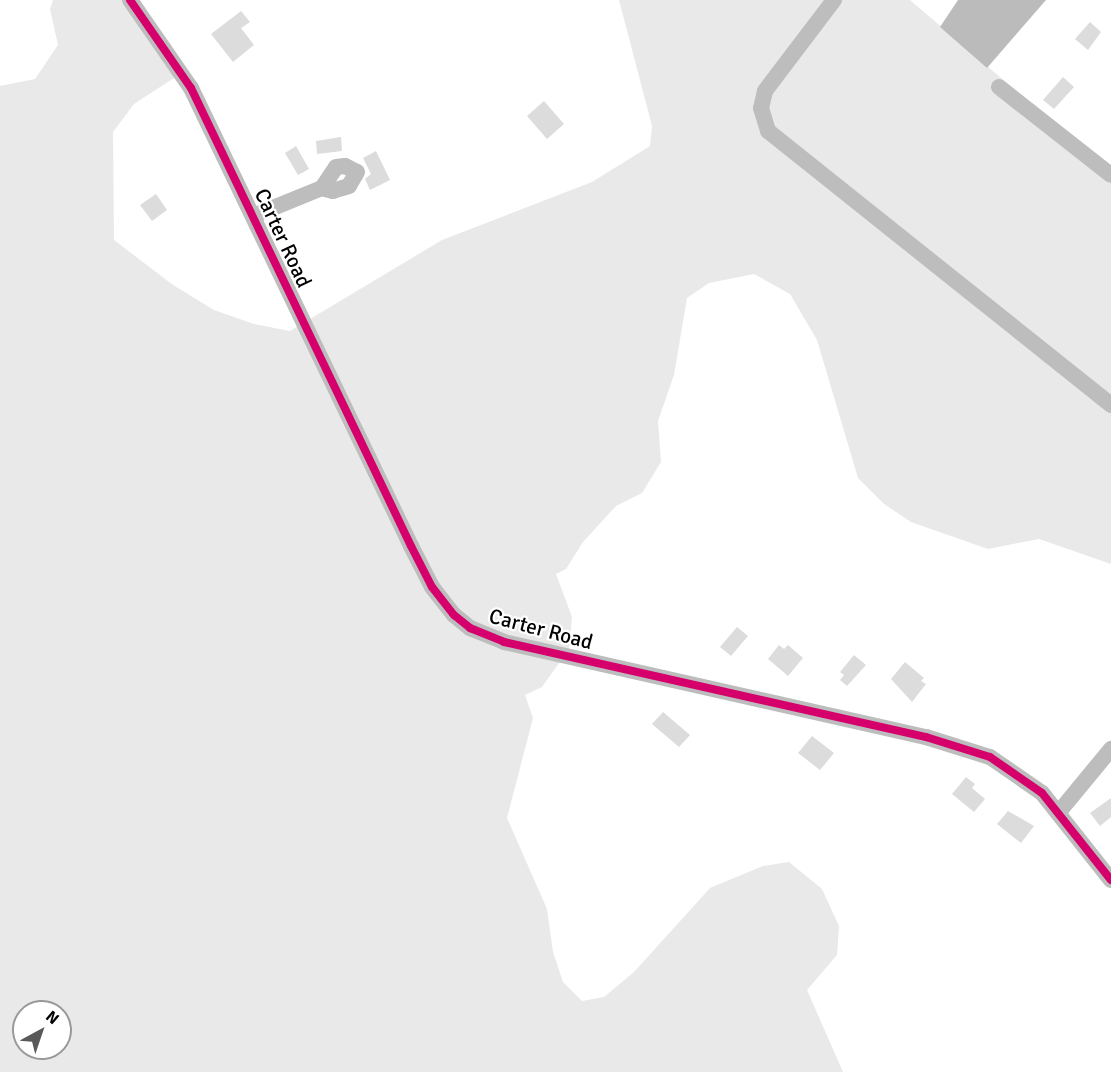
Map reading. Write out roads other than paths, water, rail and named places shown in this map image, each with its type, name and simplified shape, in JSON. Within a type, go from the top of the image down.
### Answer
[{"type":"street","name":"Carter Road","points":[[130,0],[191,88],[432,588],[470,628],[504,642],[969,749],[1011,768],[1059,812],[1111,880]]},
{"type":"street","points":[[834,0],[765,91],[761,108],[768,131],[1111,405]]},
{"type":"street","points":[[999,87],[1111,175]]},
{"type":"street","points":[[253,216],[322,188]]},
{"type":"street","points":[[1059,812],[1111,750]]}]
